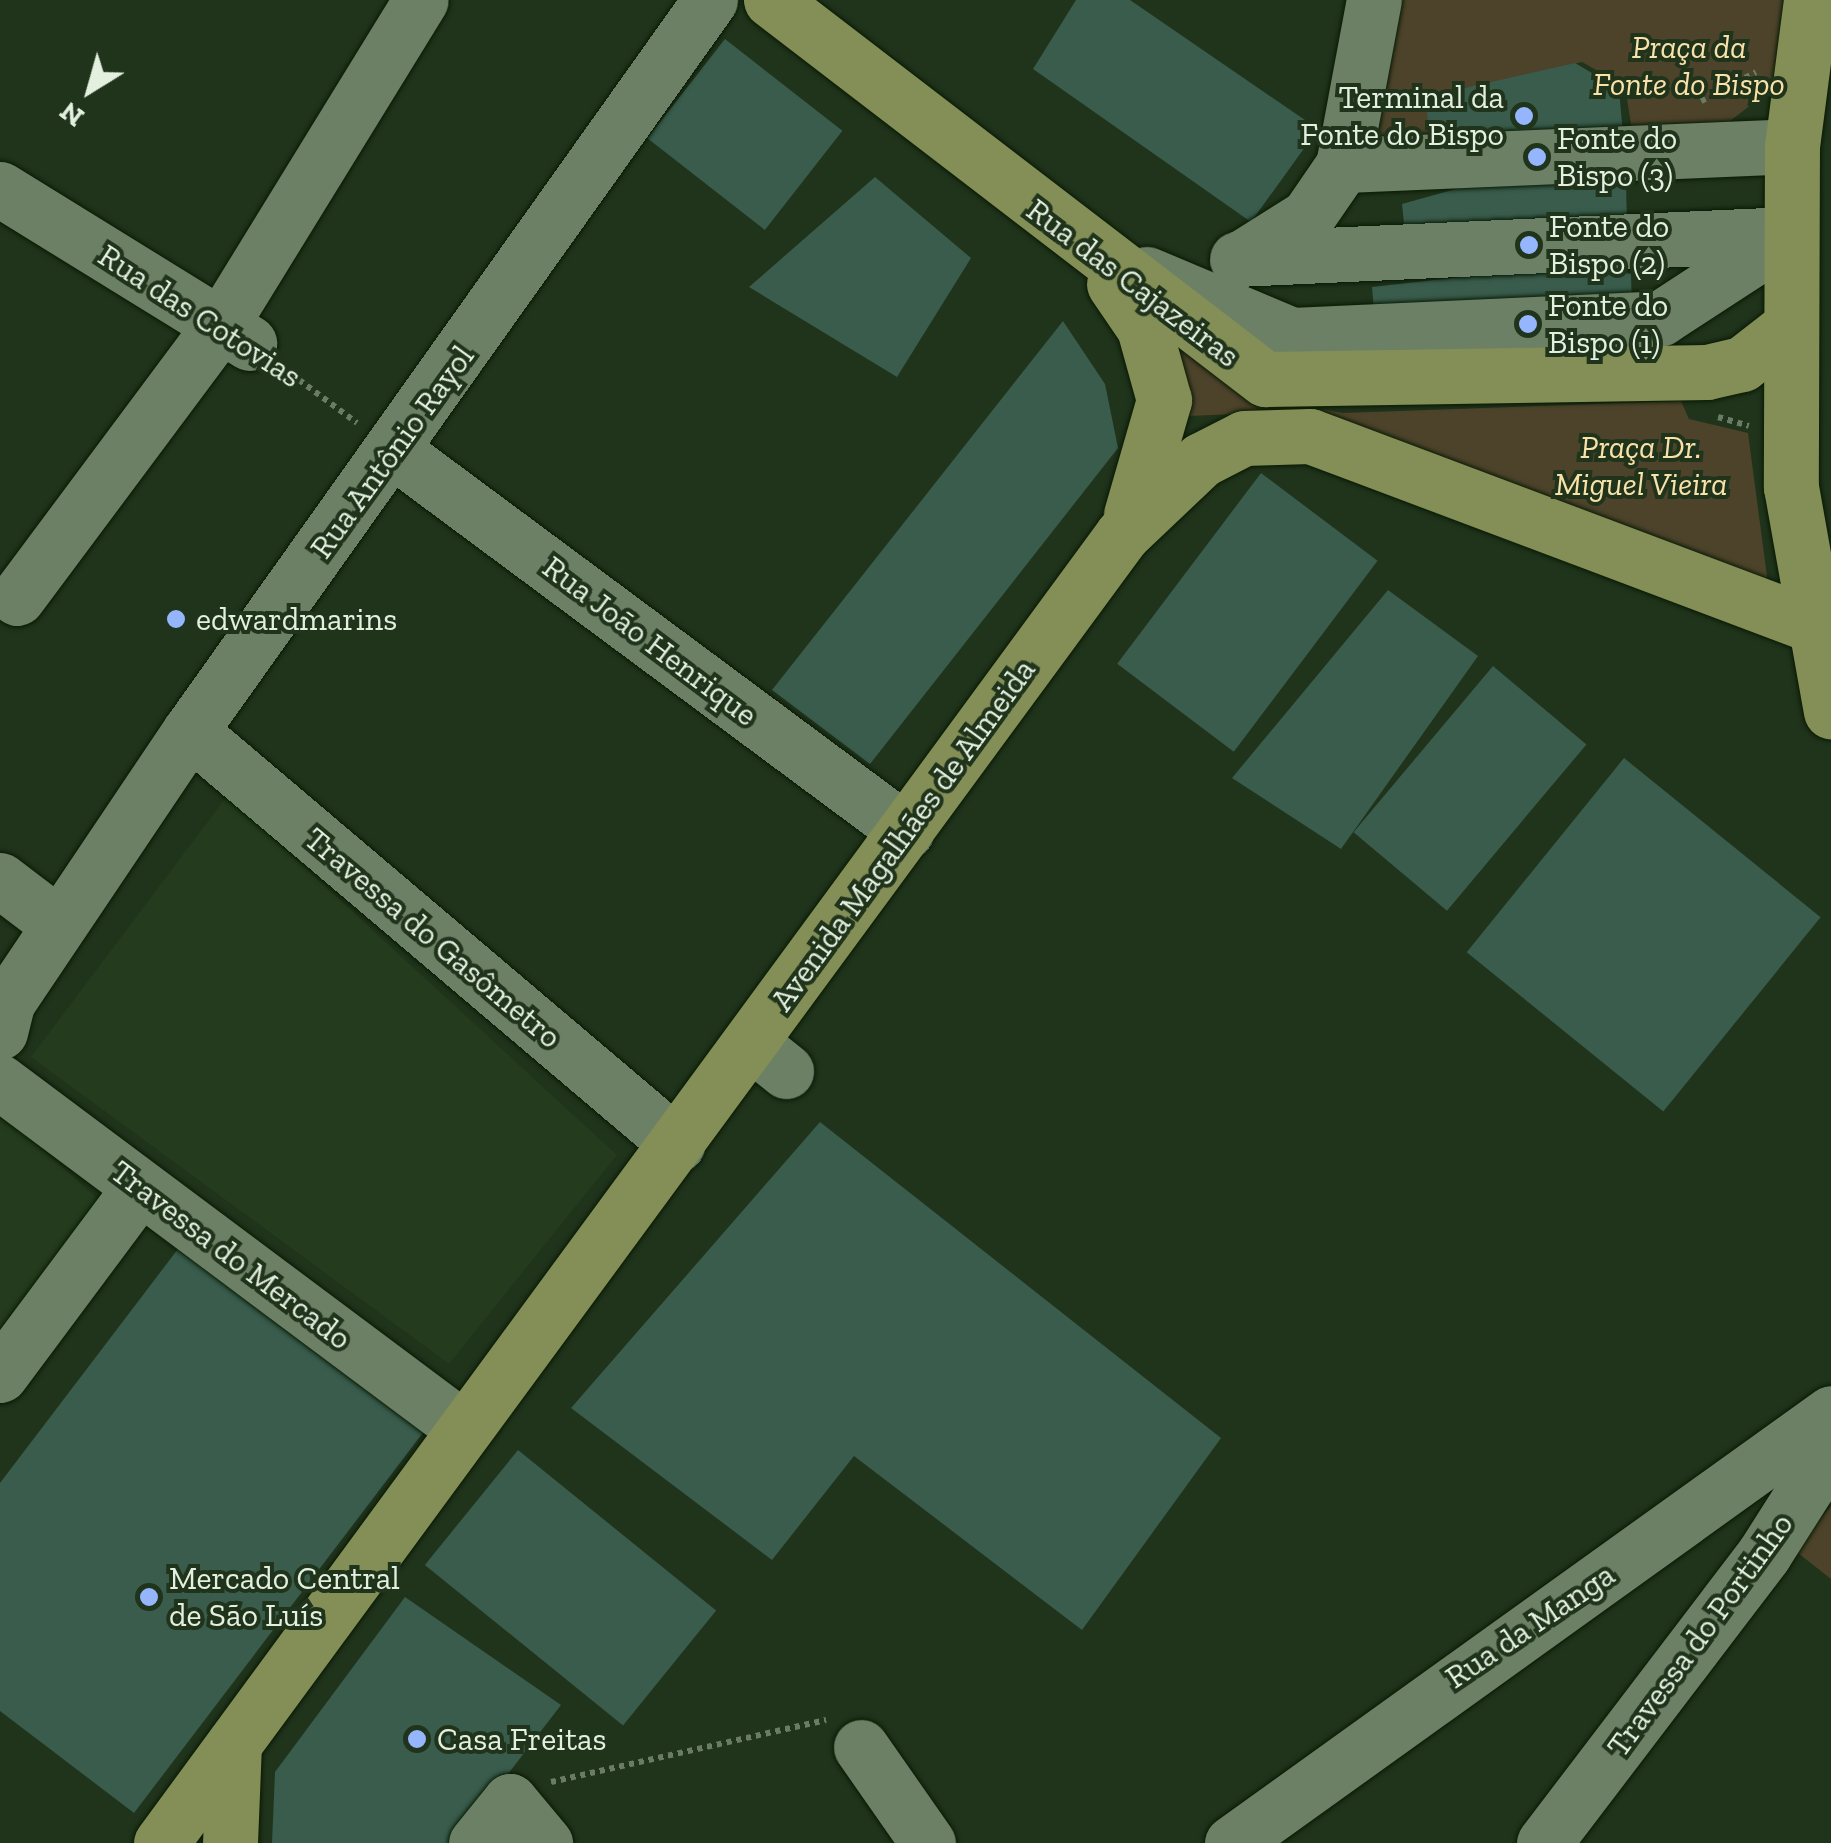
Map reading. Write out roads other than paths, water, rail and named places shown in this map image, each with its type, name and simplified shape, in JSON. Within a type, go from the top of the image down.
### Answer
[{"type":"main road","name":"Rua das Cajazeiras","points":[[771,0],[1242,368],[1282,382],[1707,372],[1742,364],[1787,328]]},
{"type":"main road","points":[[1811,0],[1792,146],[1787,328],[1791,487],[1810,624],[1831,712]]},
{"type":"main road","points":[[1080,241],[1130,305],[1161,378],[1164,424],[1122,536]]},
{"type":"main road","name":"Avenida Magalhães de Almeida","points":[[161,1843],[463,1428],[677,1144],[768,1057],[906,831],[1122,536],[1221,448],[1290,433],[1810,624]]},
{"type":"main road","points":[[230,1843],[234,1744]]},
{"type":"street","points":[[17,598],[236,333],[421,0]]},
{"type":"street","name":"Rua Antônio Rayol","points":[[2,1014],[58,924],[190,731],[394,451],[710,0]]},
{"type":"street","points":[[1237,259],[1294,228],[1343,165],[1374,0]]},
{"type":"street","points":[[1343,165],[1792,146]]},
{"type":"street","name":"Rua das Cotovias","points":[[0,190],[236,333]]},
{"type":"street","points":[[1080,241],[1265,329],[1320,336],[1661,318],[1790,234]]},
{"type":"street","points":[[1080,241],[1180,266],[1237,259],[1790,234]]},
{"type":"street","name":"Rua João Henrique","points":[[394,451],[906,831]]},
{"type":"street","name":"Travessa do Gasômetro","points":[[190,731],[677,1144]]},
{"type":"street","points":[[0,880],[58,924]]},
{"type":"street","name":"Travessa do Mercado","points":[[0,1082],[463,1428]]},
{"type":"street","points":[[0,1375],[140,1187]]},
{"type":"street","name":"Rua da Manga","points":[[1232,1843],[1831,1414]]},
{"type":"street","name":"Travessa do Portinho","points":[[1544,1843],[1764,1554],[1808,1485],[1831,1414]]},
{"type":"street","points":[[861,1748],[928,1843]]},
{"type":"street","points":[[476,1843],[510,1801],[546,1843]]},
{"type":"place","name":"Terminal da Fonte do Bispo","points":[[1524,116]]},
{"type":"place","name":"Fonte do Bispo (3)","points":[[1537,157]]},
{"type":"place","name":"Fonte do Bispo (2)","points":[[1529,245]]},
{"type":"place","name":"Fonte do Bispo (1)","points":[[1528,324]]},
{"type":"place","name":"edwardmarins","points":[[176,619]]},
{"type":"place","name":"Mercado Central de São Luís","points":[[149,1597]]},
{"type":"place","name":"Casa Freitas","points":[[417,1739]]},
{"type":"park label","name":"Praça da Fonte do Bispo","points":[[1689,66]]},
{"type":"park label","name":"Praça Dr. Miguel Vieira","points":[[1641,466]]}]
